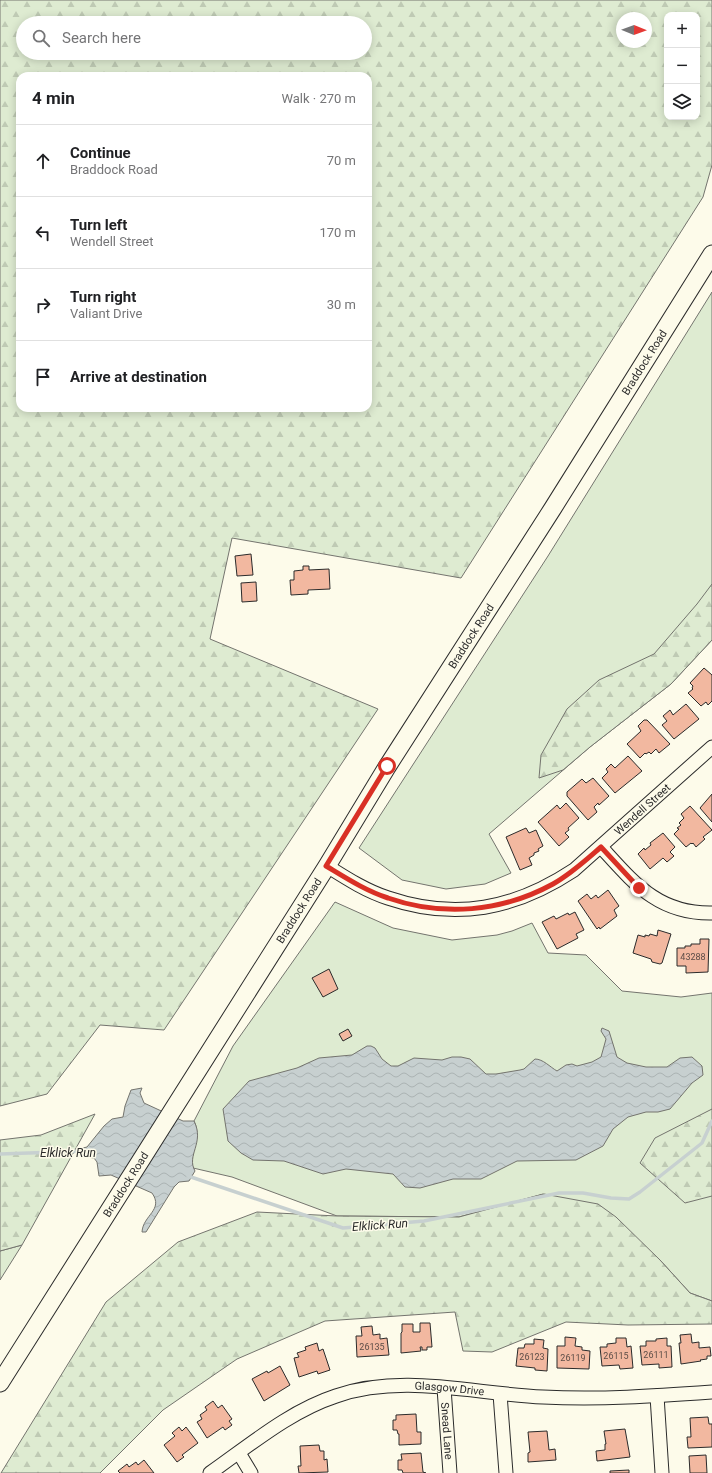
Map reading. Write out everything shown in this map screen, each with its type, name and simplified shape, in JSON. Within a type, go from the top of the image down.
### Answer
[{"type":"main road","name":"Braddock Road","points":[[0,1383],[326,866],[387,766],[553,508],[712,254]]},
{"type":"street","name":"Wendell Street","points":[[326,866],[364,888],[387,898],[411,905],[437,909],[463,910],[495,905],[531,894],[554,883],[574,870],[712,748]]},
{"type":"street","points":[[601,847],[639,888],[653,897],[666,904],[684,910],[712,913]]},
{"type":"street","name":"Glasgow Drive","points":[[210,1473],[289,1418],[311,1406],[336,1396],[364,1389],[391,1385],[416,1385],[500,1394],[594,1398],[657,1396],[712,1392]]},
{"type":"street","name":"Snead Lane","points":[[444,1388],[450,1473]]},
{"type":"street","points":[[500,1394],[506,1473]]},
{"type":"street","points":[[657,1396],[662,1473]]},
{"type":"street","points":[[238,1453],[251,1473]]},
{"type":"green space","points":[[0,0],[712,0],[712,165],[703,197],[461,578],[232,538],[210,639],[378,709],[164,1030],[100,1025],[47,1094],[0,1106]]},
{"type":"green space","points":[[712,292],[712,640],[671,684],[590,747],[489,834],[511,873],[485,884],[446,889],[402,880],[359,848],[548,556]]},
{"type":"green space","points":[[712,584],[712,640],[671,684],[563,770],[539,778],[541,755],[567,709],[599,680],[654,654],[697,604]]},
{"type":"green space","points":[[335,902],[393,928],[452,940],[497,935],[532,923],[548,953],[586,955],[622,991],[681,997],[712,993],[712,1301],[690,1293],[660,1260],[543,1194],[459,1217],[337,1216],[232,1177],[193,1168],[192,1158],[197,1134],[194,1121],[233,1046]]},
{"type":"green space","points":[[712,1109],[712,1196],[685,1203],[640,1163],[655,1138]]},
{"type":"green space","points":[[95,1114],[22,1245],[0,1251],[0,1140],[41,1135]]},
{"type":"green space","points":[[544,1194],[598,1204],[616,1217],[660,1260],[690,1293],[712,1301],[712,1324],[628,1325],[566,1322],[492,1352],[463,1351],[455,1312],[325,1321],[237,1359],[163,1410],[100,1473],[1,1473],[106,1302],[178,1242],[257,1212],[337,1216],[459,1217]]},
{"type":"green space","points":[[22,1245],[0,1280],[0,1251]]},
{"type":"water","points":[[602,1028],[609,1031],[617,1057],[627,1063],[646,1067],[667,1067],[680,1058],[692,1057],[702,1066],[703,1075],[692,1083],[670,1109],[658,1112],[646,1112],[628,1117],[613,1129],[603,1146],[576,1160],[517,1161],[481,1179],[453,1179],[420,1188],[405,1187],[393,1174],[346,1169],[323,1174],[284,1161],[253,1160],[241,1153],[228,1141],[223,1109],[249,1081],[297,1068],[319,1058],[352,1055],[367,1046],[371,1046],[375,1048],[382,1059],[391,1066],[398,1066],[414,1058],[442,1060],[452,1057],[461,1057],[470,1059],[486,1074],[496,1074],[524,1069],[535,1059],[538,1059],[557,1071],[566,1065],[572,1064],[577,1066],[592,1062],[601,1057],[606,1039],[601,1031]]},
{"type":"water","points":[[142,1088],[140,1093],[144,1103],[183,1121],[194,1121],[198,1136],[193,1160],[195,1171],[189,1181],[179,1182],[174,1187],[146,1232],[142,1232],[143,1226],[156,1204],[152,1193],[111,1175],[99,1176],[97,1162],[94,1158],[87,1157],[83,1148],[87,1147],[104,1126],[112,1119],[123,1117],[125,1106],[131,1090]]},
{"type":"building","points":[[251,554],[253,575],[237,576],[235,556]]},
{"type":"building","points":[[303,566],[309,566],[309,570],[329,569],[330,589],[308,590],[308,594],[291,595],[290,580],[294,580],[294,571],[303,570]]},
{"type":"building","points":[[256,582],[257,601],[242,602],[241,583]]},
{"type":"building","points":[[704,668],[712,675],[712,701],[708,705],[706,702],[701,706],[688,693],[693,689],[693,686],[690,683]]},
{"type":"building","points":[[686,704],[699,719],[674,739],[662,725],[667,721],[663,716],[670,710],[673,715]]},
{"type":"building","points":[[644,720],[647,720],[670,744],[659,753],[656,749],[651,754],[649,752],[646,754],[645,753],[640,758],[627,744],[641,731],[638,726]]},
{"type":"building","points":[[628,756],[642,771],[615,793],[602,778],[608,772],[606,769],[611,764],[615,768]]},
{"type":"building","points":[[593,778],[609,796],[599,805],[598,803],[594,807],[597,812],[588,820],[567,796],[567,792],[582,779],[586,783]]},
{"type":"building","points":[[712,794],[712,822],[700,808]]},
{"type":"building","points":[[566,803],[579,818],[568,828],[569,830],[565,833],[569,837],[559,846],[538,822],[557,805],[560,809]]},
{"type":"building","points":[[690,806],[712,830],[703,837],[705,839],[696,847],[693,843],[691,843],[686,847],[674,834],[679,829],[677,828],[681,825],[679,823],[684,818],[681,814]]},
{"type":"building","points":[[526,828],[529,833],[536,830],[543,846],[529,858],[532,865],[520,870],[506,837]]},
{"type":"building","points":[[663,833],[675,847],[670,852],[674,856],[667,862],[663,858],[650,869],[638,854],[644,848],[645,850],[651,845],[650,843]]},
{"type":"building","points":[[608,890],[619,906],[614,910],[617,916],[600,929],[599,927],[597,929],[578,901],[587,894],[591,899],[596,895],[598,898]]},
{"type":"building","points":[[575,912],[584,930],[576,934],[578,938],[557,949],[542,922],[554,916],[556,919],[568,913],[569,915]]},
{"type":"building","points":[[658,930],[671,934],[662,963],[660,964],[652,962],[651,959],[633,953],[638,935],[645,937],[645,935],[649,936],[650,934],[657,936]]},
{"type":"building","points":[[700,939],[709,939],[708,972],[686,973],[686,966],[677,966],[677,948],[685,948],[685,946],[691,946],[691,944],[700,944]]},
{"type":"building","points":[[329,969],[338,989],[323,997],[312,978]]},
{"type":"building","points":[[348,1029],[352,1036],[343,1041],[339,1034]]},
{"type":"building","points":[[420,1323],[430,1323],[432,1347],[427,1347],[427,1350],[422,1350],[422,1347],[420,1347],[421,1351],[401,1353],[402,1324],[413,1324],[413,1332],[420,1332]]},
{"type":"building","points":[[372,1326],[373,1335],[380,1334],[380,1339],[387,1338],[389,1355],[357,1357],[356,1336],[362,1336],[361,1327]]},
{"type":"building","points":[[691,1334],[692,1343],[699,1342],[699,1348],[710,1347],[711,1356],[707,1356],[707,1359],[700,1360],[701,1361],[681,1364],[679,1343],[681,1343],[680,1335]]},
{"type":"building","points":[[565,1337],[576,1338],[575,1346],[582,1347],[582,1350],[590,1351],[589,1369],[557,1368],[557,1346],[565,1346]]},
{"type":"building","points":[[616,1338],[626,1338],[627,1347],[631,1346],[633,1368],[620,1369],[619,1365],[602,1366],[600,1347],[607,1347],[607,1344],[616,1343]]},
{"type":"building","points":[[667,1338],[667,1346],[671,1346],[672,1367],[659,1368],[659,1364],[642,1365],[640,1346],[646,1346],[646,1341],[656,1341],[656,1339]]},
{"type":"building","points":[[534,1339],[544,1340],[543,1348],[548,1349],[547,1371],[516,1366],[518,1348],[524,1348],[525,1344],[534,1344]]},
{"type":"building","points":[[317,1343],[319,1351],[323,1349],[330,1370],[318,1374],[317,1371],[299,1377],[294,1358],[299,1357],[297,1353],[306,1350],[305,1347]]},
{"type":"building","points":[[280,1366],[290,1385],[264,1401],[252,1379],[267,1371],[268,1373]]},
{"type":"building","points":[[213,1401],[218,1408],[222,1405],[232,1419],[229,1421],[232,1425],[225,1430],[223,1427],[207,1438],[197,1422],[202,1419],[200,1415],[207,1410],[205,1407]]},
{"type":"building","points":[[416,1414],[417,1432],[421,1432],[421,1444],[399,1445],[399,1434],[397,1430],[393,1430],[393,1420],[396,1420],[396,1415]]},
{"type":"building","points":[[708,1417],[709,1424],[712,1424],[712,1447],[688,1448],[687,1437],[691,1437],[690,1418]]},
{"type":"building","points":[[179,1427],[182,1431],[186,1427],[198,1443],[182,1455],[184,1457],[177,1462],[164,1445],[175,1436],[172,1433]]},
{"type":"building","points":[[625,1429],[630,1457],[597,1461],[596,1451],[605,1450],[606,1444],[604,1431]]},
{"type":"building","points":[[547,1431],[549,1450],[555,1449],[556,1460],[528,1462],[528,1453],[530,1452],[528,1432]]},
{"type":"building","points":[[319,1445],[320,1451],[324,1451],[324,1460],[327,1459],[328,1472],[299,1473],[298,1466],[301,1466],[300,1446]]},
{"type":"building","points":[[421,1453],[423,1472],[426,1473],[403,1473],[402,1470],[398,1470],[398,1460],[402,1460],[401,1454]]},
{"type":"building","points":[[706,1455],[707,1473],[690,1473],[689,1456]]},
{"type":"building","points":[[144,1460],[154,1473],[120,1473],[118,1471],[127,1464],[129,1467],[136,1462],[138,1465]]},
{"type":"building","points":[[629,1470],[629,1473],[610,1473],[610,1471]]},
{"type":"waterway","name":"Elklick Run","points":[[188,1176],[343,1228],[424,1221],[559,1193],[583,1193],[611,1198],[629,1199],[702,1143],[712,1121]]},
{"type":"waterway","name":"Elklick Run","points":[[0,1154],[87,1151]]},
{"type":"route","points":[[387,766],[326,866],[364,888],[387,898],[411,905],[437,909],[463,910],[488,907],[531,894],[554,883],[574,870],[601,847],[639,888]]}]
